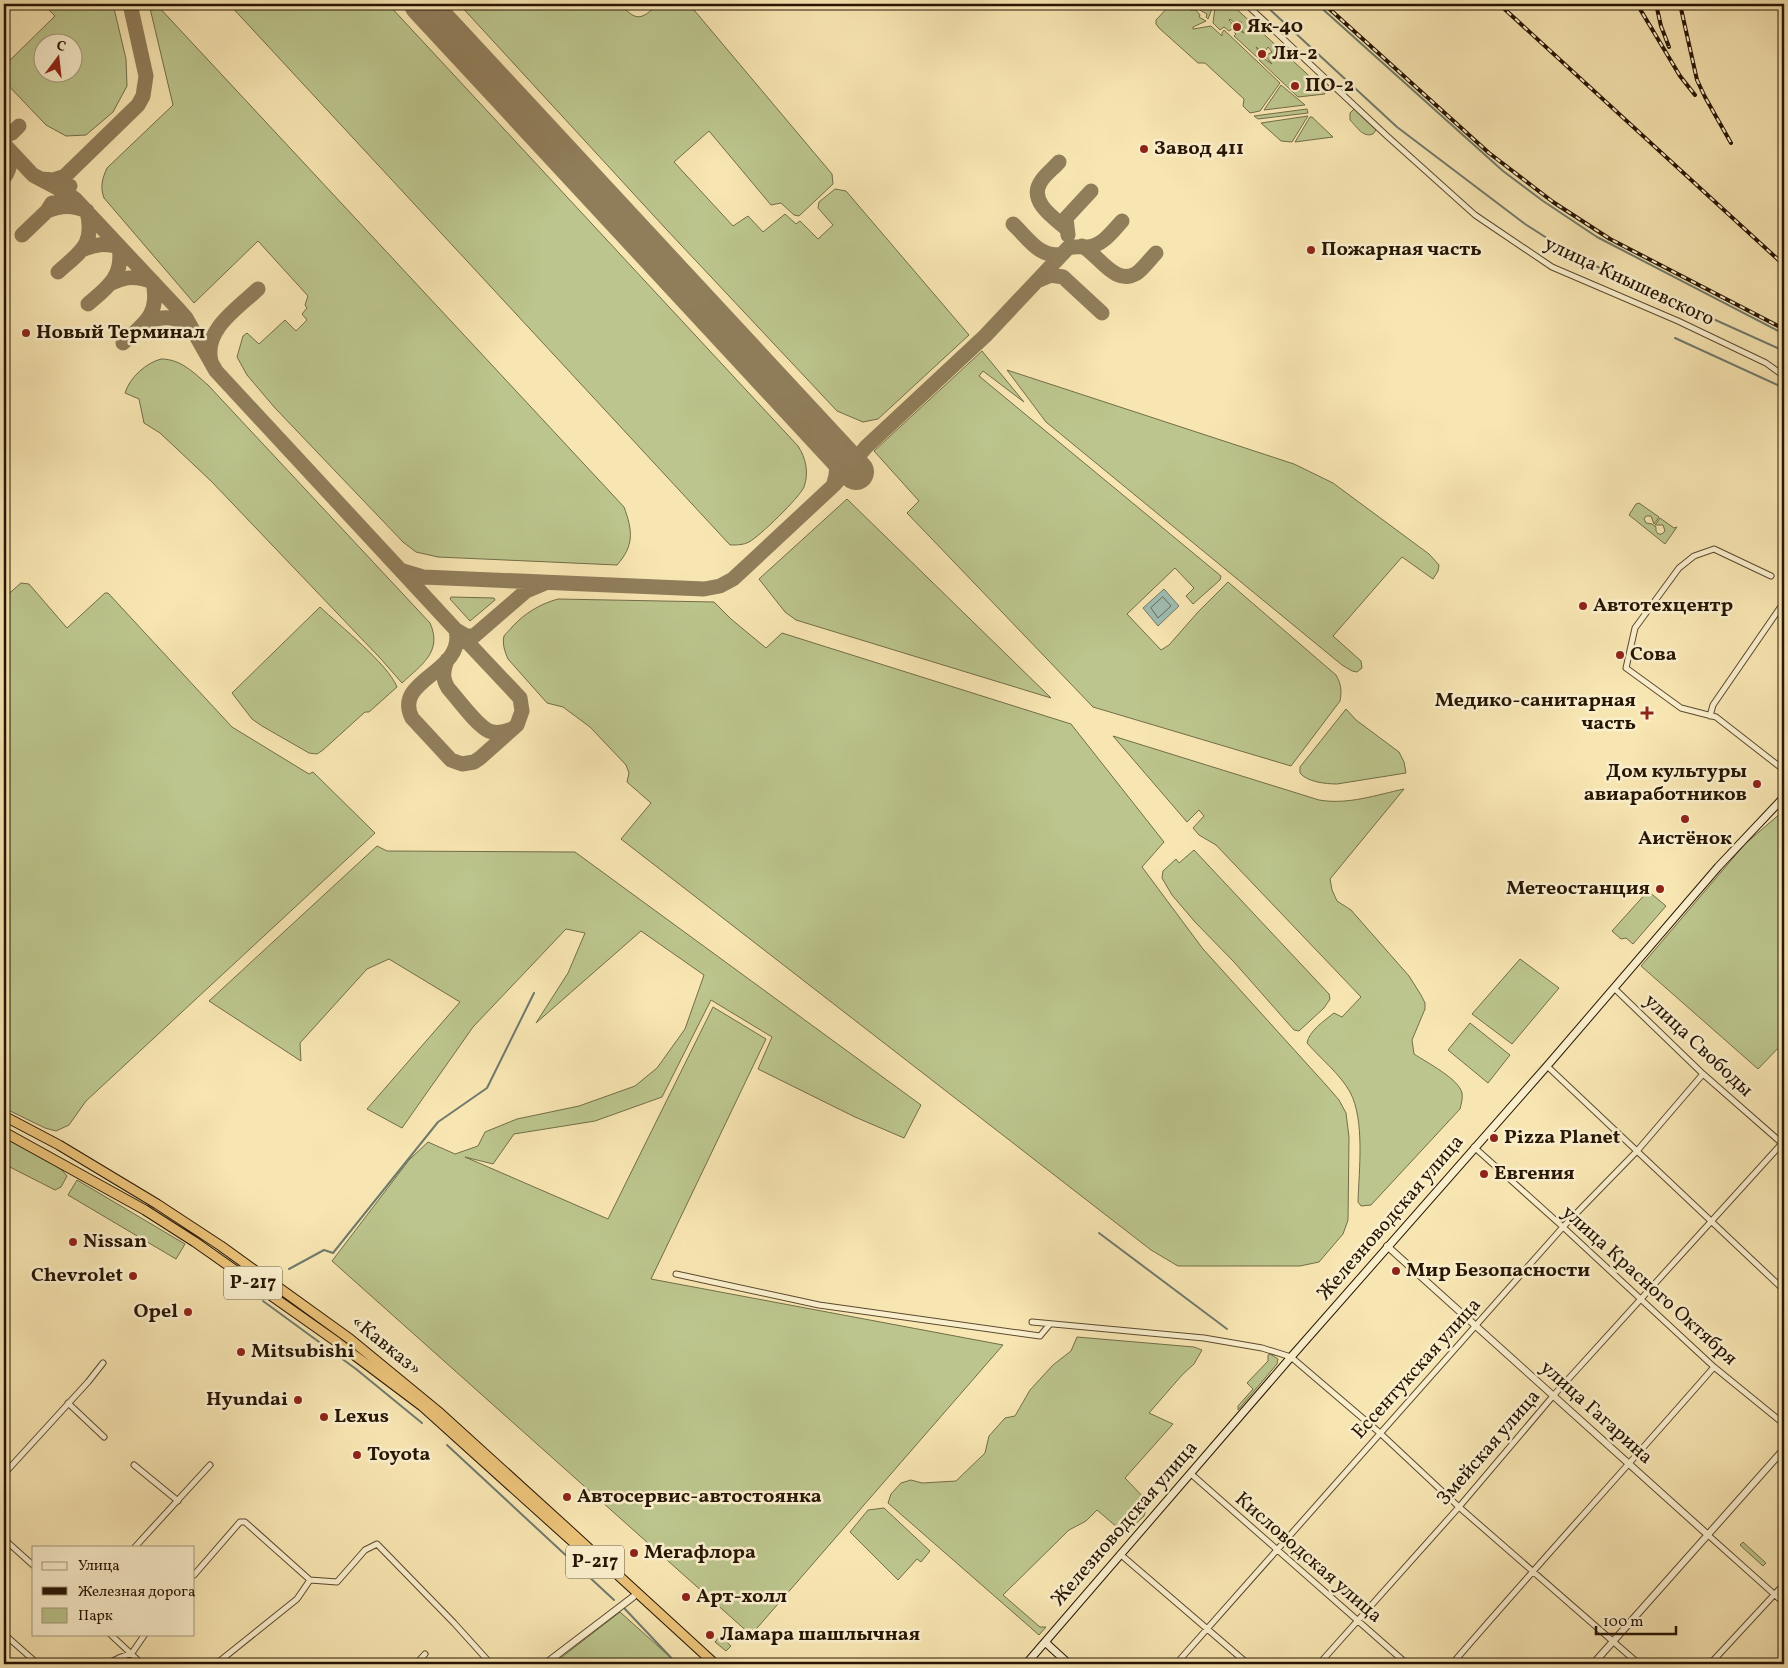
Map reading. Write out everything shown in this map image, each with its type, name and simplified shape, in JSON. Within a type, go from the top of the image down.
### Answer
[{"type":"highway","points":[[4,1118],[45,1141],[48,1146],[42,1148],[4,1131]]},
{"type":"highway","name":"«Кавказ»","points":[[4,1118],[59,1145],[214,1241],[350,1339],[440,1413],[571,1532],[706,1660]]},
{"type":"highway","name":"«Кавказ»","points":[[4,1131],[114,1192],[194,1242],[390,1381],[422,1406],[633,1597],[706,1660]]},
{"type":"highway","points":[[113,1177],[75,1158],[70,1159],[73,1165],[108,1186],[114,1192]]},
{"type":"highway","name":"Р-217","points":[[706,1660],[715,1664]]},
{"type":"main road","name":"Железноводская улица","points":[[1026,1664],[1290,1357],[1547,1066],[1718,867],[1784,797]]},
{"type":"main road","points":[[1045,1642],[1069,1664]]},
{"type":"street","name":"улица Кнышевского","points":[[1246,4],[1387,136],[1475,215],[1552,267],[1686,325],[1766,363],[1784,376]]},
{"type":"street","points":[[1771,576],[1714,549],[1694,556],[1679,568],[1635,628],[1626,668],[1681,708],[1716,718],[1784,770]]},
{"type":"street","points":[[1710,716],[1713,705],[1784,602]]},
{"type":"street","name":"улица Свободы","points":[[1614,988],[1703,1074],[1784,1143]]},
{"type":"street","points":[[1547,1066],[1784,1290]]},
{"type":"street","name":"Ессентукская улица","points":[[1176,1664],[1475,1325],[1563,1227],[1637,1151],[1703,1074]]},
{"type":"street","name":"Змейская улица","points":[[1319,1664],[1459,1507],[1553,1396],[1784,1143]]},
{"type":"street","name":"улица Красного Октября","points":[[1474,1148],[1563,1227],[1714,1367],[1784,1424]]},
{"type":"street","name":"улица Гагарина","points":[[1387,1246],[1784,1603]]},
{"type":"street","points":[[676,1274],[819,1305],[1040,1336],[1050,1324]]},
{"type":"street","points":[[1032,1322],[1204,1338],[1268,1350],[1290,1357],[1380,1434],[1459,1507],[1639,1664]]},
{"type":"street","points":[[4,1474],[102,1363]]},
{"type":"street","points":[[1452,1664],[1532,1571],[1630,1464],[1714,1367]]},
{"type":"street","points":[[68,1403],[104,1437]]},
{"type":"street","points":[[1592,1664],[1784,1449]]},
{"type":"street","points":[[136,1546],[210,1465]]},
{"type":"street","points":[[134,1466],[178,1501]]},
{"type":"street","name":"Кисловодская улица","points":[[1190,1474],[1406,1664]]},
{"type":"street","points":[[195,1574],[240,1522],[245,1522],[310,1580],[337,1582],[366,1550],[377,1544],[491,1664]]},
{"type":"street","points":[[4,1539],[32,1564]]},
{"type":"street","points":[[1120,1554],[1248,1664]]},
{"type":"street","points":[[216,1664],[297,1600],[310,1580]]},
{"type":"street","points":[[1710,1664],[1784,1584]]},
{"type":"street","points":[[545,1664],[633,1597]]},
{"type":"street","points":[[4,1634],[38,1664]]},
{"type":"street","points":[[112,1636],[142,1664]]},
{"type":"street","points":[[107,1664],[132,1653],[144,1636]]},
{"type":"street","points":[[416,1664],[425,1654]]},
{"type":"green space","points":[[43,4],[113,4],[126,59],[127,86],[113,112],[86,135],[66,136],[46,125],[4,81],[4,66],[32,39],[32,82],[82,82],[82,32],[39,32],[55,16]]},
{"type":"green space","points":[[149,4],[156,4],[624,507],[629,524],[630,538],[627,551],[617,565],[438,557],[416,552],[403,542],[275,408],[247,375],[237,357],[243,336],[247,333],[259,344],[285,320],[296,331],[307,320],[302,314],[307,308],[305,305],[308,296],[258,241],[194,303],[104,198],[102,183],[107,168],[173,105]]},
{"type":"green space","points":[[229,4],[388,4],[798,446],[805,461],[806,476],[804,487],[795,499],[762,532],[749,542],[730,545]]},
{"type":"green space","points":[[459,4],[620,4],[631,14],[639,17],[658,4],[683,4],[694,10],[832,174],[833,184],[799,216],[794,215],[781,203],[771,205],[709,131],[674,162],[733,226],[748,216],[763,232],[785,214],[796,224],[800,221],[818,239],[833,225],[818,208],[819,202],[835,189],[846,191],[969,335],[878,419],[863,422],[837,411]]},
{"type":"green space","points":[[1171,4],[1197,4],[1190,10],[1196,10],[1200,15],[1199,17],[1206,21],[1193,27],[1193,29],[1211,26],[1222,36],[1224,30],[1280,83],[1260,111],[1250,113],[1243,106],[1244,99],[1205,63],[1198,63],[1159,28],[1156,20]]},
{"type":"green space","points":[[1199,4],[1231,4],[1318,84],[1325,94],[1298,97],[1259,60],[1263,58],[1272,64],[1265,56],[1272,52],[1268,47],[1264,53],[1256,47],[1261,56],[1259,59],[1234,36],[1236,29],[1244,33],[1239,26],[1242,23],[1239,21],[1237,25],[1230,19],[1235,27],[1229,31],[1224,27],[1220,30],[1213,23],[1215,7],[1213,6],[1208,19],[1206,17],[1207,14],[1198,9]]},
{"type":"green space","points":[[1281,85],[1305,105],[1264,110]]},
{"type":"green space","points":[[1307,109],[1308,113],[1258,119],[1254,116]]},
{"type":"green space","points":[[1354,109],[1376,130],[1373,134],[1363,133],[1350,120],[1350,113]]},
{"type":"green space","points":[[1308,116],[1292,142],[1281,141],[1261,123]]},
{"type":"green space","points":[[1310,117],[1312,117],[1333,137],[1295,142]]},
{"type":"green space","points":[[982,351],[1024,402],[983,371],[979,376],[1221,576],[1220,580],[1193,604],[1186,596],[1194,588],[1175,568],[1127,614],[1161,650],[1169,645],[1228,582],[1336,675],[1341,687],[1340,701],[1291,766],[1093,707],[907,513],[919,501],[874,451]]},
{"type":"green space","points":[[161,359],[181,364],[208,385],[430,623],[434,642],[432,650],[423,664],[402,683],[211,481],[160,433],[144,423],[139,399],[125,393],[127,387],[139,372]]},
{"type":"green space","points":[[1007,370],[1294,464],[1333,483],[1429,554],[1439,565],[1438,571],[1433,579],[1402,557],[1333,636],[1361,661],[1362,668],[1357,672],[1352,671],[1342,665],[1046,422]]},
{"type":"green space","points":[[847,499],[1051,698],[796,620],[785,612],[759,579]]},
{"type":"green space","points":[[1639,503],[1659,517],[1654,524],[1651,516],[1646,516],[1644,519],[1646,523],[1656,527],[1658,534],[1662,534],[1665,531],[1663,525],[1655,525],[1660,518],[1674,528],[1677,527],[1665,544],[1629,515],[1636,504]]},
{"type":"green space","points":[[21,583],[29,584],[67,628],[105,593],[108,593],[232,727],[309,774],[313,772],[375,833],[86,1101],[69,1125],[56,1131],[45,1128],[4,1108],[4,598]]},
{"type":"green space","points":[[451,597],[494,598],[495,600],[470,621],[450,599]]},
{"type":"green space","points":[[558,599],[714,602],[766,648],[782,633],[1071,724],[1164,842],[1142,867],[1203,949],[1326,1085],[1339,1100],[1346,1113],[1349,1137],[1348,1220],[1343,1234],[1319,1262],[1300,1266],[1178,1266],[1151,1250],[621,839],[651,803],[627,782],[629,773],[626,765],[590,727],[563,707],[547,703],[508,659],[504,648],[504,636],[522,617]]},
{"type":"green space","points":[[320,607],[374,656],[397,687],[317,754],[309,753],[252,719],[232,693]]},
{"type":"green space","points":[[1346,709],[1356,720],[1399,752],[1404,762],[1406,773],[1337,784],[1307,779],[1300,773],[1300,767]]},
{"type":"green space","points":[[1113,736],[1319,800],[1351,800],[1404,789],[1330,879],[1332,890],[1337,901],[1351,910],[1409,976],[1421,995],[1425,1003],[1425,1009],[1412,1040],[1414,1054],[1455,1082],[1460,1088],[1462,1097],[1460,1109],[1371,1205],[1361,1206],[1358,1202],[1360,1146],[1355,1103],[1341,1079],[1307,1043],[1314,1030],[1322,1023],[1334,1013],[1342,1017],[1361,997],[1216,845],[1199,835],[1193,828],[1204,816],[1199,810],[1187,822]]},
{"type":"green space","points":[[1782,812],[1784,815],[1784,1042],[1758,1069],[1641,966],[1745,844]]},
{"type":"green space","points":[[377,846],[387,851],[575,852],[921,1105],[904,1138],[855,1117],[758,1069],[772,1037],[711,1000],[662,1097],[595,1121],[514,1134],[493,1164],[465,1157],[608,1219],[713,1007],[766,1039],[651,1279],[1003,1345],[751,1635],[332,1261],[409,1160],[428,1142],[455,1154],[478,1146],[485,1132],[517,1119],[579,1106],[635,1086],[657,1068],[685,1029],[704,975],[641,931],[536,1023],[568,973],[585,933],[566,929],[473,1027],[402,1128],[367,1109],[460,1002],[389,959],[367,969],[300,1043],[301,1061],[209,1001]]},
{"type":"green space","points":[[1194,850],[1329,994],[1330,999],[1324,1008],[1299,1031],[1294,1030],[1234,962],[1195,922],[1172,895],[1162,878],[1163,871],[1176,859],[1179,863]]},
{"type":"green space","points":[[1648,891],[1666,906],[1633,944],[1626,938],[1621,939],[1612,931]]},
{"type":"green space","points":[[1520,959],[1559,988],[1512,1044],[1472,1014]]},
{"type":"green space","points":[[1470,1023],[1510,1055],[1488,1083],[1448,1050]]},
{"type":"green space","points":[[4,1138],[46,1158],[61,1169],[67,1176],[61,1187],[55,1190],[4,1164]]},
{"type":"green space","points":[[77,1180],[185,1244],[176,1259],[68,1195]]},
{"type":"green space","points":[[1077,1337],[1194,1347],[1202,1350],[1194,1364],[1149,1413],[1173,1424],[1125,1478],[1148,1502],[1144,1516],[1125,1534],[1097,1510],[1086,1521],[1069,1530],[1003,1595],[1040,1627],[1046,1627],[1039,1635],[888,1503],[891,1494],[901,1483],[911,1480],[922,1483],[956,1481],[985,1453],[989,1436],[1005,1418],[1015,1416],[1030,1390],[1053,1365],[1071,1351]]},
{"type":"green space","points":[[1270,1354],[1278,1359],[1277,1364],[1238,1410],[1238,1406],[1253,1389],[1247,1383],[1268,1361],[1268,1355]]},
{"type":"green space","points":[[884,1508],[930,1551],[921,1562],[917,1559],[898,1580],[850,1532],[868,1510]]},
{"type":"green space","points":[[1743,1542],[1766,1563],[1763,1566],[1740,1545]]},
{"type":"green space","points":[[620,1612],[678,1664],[553,1664]]},
{"type":"green space","points":[[720,1636],[731,1646],[726,1651],[715,1642]]},
{"type":"water","points":[[1164,589],[1179,606],[1158,626],[1143,608]]},
{"type":"waterway","points":[[1264,4],[1397,127],[1525,224],[1578,258],[1784,351]]},
{"type":"waterway","points":[[1317,4],[1503,171],[1543,201],[1597,237],[1784,334]]},
{"type":"waterway","points":[[1675,338],[1784,388]]},
{"type":"waterway","points":[[289,1269],[324,1250],[333,1253],[438,1122],[487,1088],[534,993]]},
{"type":"waterway","points":[[1099,1233],[1227,1329]]},
{"type":"waterway","points":[[263,1301],[356,1369],[422,1423]]},
{"type":"waterway","points":[[447,1445],[614,1600]]},
{"type":"waterway","points":[[624,1608],[677,1664]]},
{"type":"taxiway","points":[[41,179],[53,180],[65,176],[138,105],[143,96],[146,76],[130,4]]},
{"type":"taxiway","points":[[4,136],[12,133],[19,126]]},
{"type":"taxiway","points":[[4,144],[33,175],[75,199],[179,310],[186,318],[216,371],[456,630],[520,698],[522,711],[517,725],[474,762],[462,764],[451,760],[412,718],[409,705],[412,694],[420,684],[451,656],[456,645],[456,630],[466,636],[474,636],[526,591],[545,583]]},
{"type":"taxiway","points":[[4,178],[10,163],[7,148]]},
{"type":"taxiway","points":[[1059,162],[1042,180],[1037,190],[1040,203],[1050,215],[1067,229]]},
{"type":"taxiway","points":[[58,272],[84,246],[89,232],[87,211],[67,206],[47,211],[60,200],[70,186]]},
{"type":"taxiway","points":[[1068,235],[1066,218],[1091,191]]},
{"type":"taxiway","points":[[22,235],[47,211],[52,203]]},
{"type":"taxiway","points":[[403,571],[423,577],[704,589],[720,586],[733,579],[835,484],[866,447],[985,336],[1068,248],[1088,247],[1098,244],[1122,221]]},
{"type":"taxiway","points":[[1013,224],[1029,241],[1041,250],[1054,255],[1062,254]]},
{"type":"taxiway","points":[[82,250],[100,245],[119,247],[120,257],[117,273],[108,286],[88,304]]},
{"type":"taxiway","points":[[1082,246],[1114,273],[1122,276],[1137,273],[1156,253]]},
{"type":"taxiway","points":[[1039,280],[1051,275],[1063,277],[1102,313]]},
{"type":"taxiway","points":[[112,283],[132,278],[153,282],[154,302],[149,317],[123,343]]},
{"type":"taxiway","points":[[211,361],[212,339],[217,330],[224,320],[258,289]]},
{"type":"taxiway","points":[[147,322],[169,318],[179,320],[189,327]]},
{"type":"taxiway","points":[[830,444],[836,463],[834,483]]},
{"type":"taxiway","points":[[447,660],[444,675],[446,684],[473,718],[484,728],[492,732],[512,729]]},
{"type":"runway","points":[[422,4],[856,472]]},
{"type":"railway","points":[[1324,4],[1489,153],[1553,202],[1610,239],[1784,329]]},
{"type":"railway","points":[[1499,4],[1784,265]]},
{"type":"railway","points":[[1637,4],[1680,76],[1695,95]]},
{"type":"railway","points":[[1656,4],[1661,26],[1669,47]]},
{"type":"railway","points":[[1680,4],[1697,80],[1731,143]]},
{"type":"railway","points":[[1781,206],[1784,210]]},
{"type":"place","name":"Як-40","points":[[1237,27]]},
{"type":"place","name":"Ли-2","points":[[1262,54]]},
{"type":"place","name":"ПО-2","points":[[1295,86]]},
{"type":"place","name":"Завод 411","points":[[1144,149]]},
{"type":"place","name":"Пожарная часть","points":[[1311,250]]},
{"type":"place","name":"Новый Терминал","points":[[26,333]]},
{"type":"place","name":"Автотехцентр","points":[[1583,606]]},
{"type":"place","name":"Сова","points":[[1620,655]]},
{"type":"place","name":"Медико-санитарная часть","points":[[1647,713]]},
{"type":"place","name":"Дом культуры авиаработников","points":[[1757,784]]},
{"type":"place","name":"Аистёнок","points":[[1685,819]]},
{"type":"place","name":"Метеостанция","points":[[1660,889]]},
{"type":"place","name":"Pizza Planet","points":[[1494,1138]]},
{"type":"place","name":"Евгения","points":[[1484,1174]]},
{"type":"place","name":"Nissan","points":[[73,1242]]},
{"type":"place","name":"Мир Безопасности","points":[[1396,1271]]},
{"type":"place","name":"Chevrolet","points":[[133,1276]]},
{"type":"place","name":"Opel","points":[[188,1312]]},
{"type":"place","name":"Mitsubishi","points":[[241,1352]]},
{"type":"place","name":"Hyundai","points":[[298,1400]]},
{"type":"place","name":"Lexus","points":[[324,1417]]},
{"type":"place","name":"Toyota","points":[[357,1455]]},
{"type":"place","name":"Автосервис-автостоянка","points":[[567,1497]]},
{"type":"place","name":"Мегафлора","points":[[634,1553]]},
{"type":"place","name":"Арт-холл","points":[[686,1597]]},
{"type":"place","name":"Ламара шашлычная","points":[[710,1635]]}]
